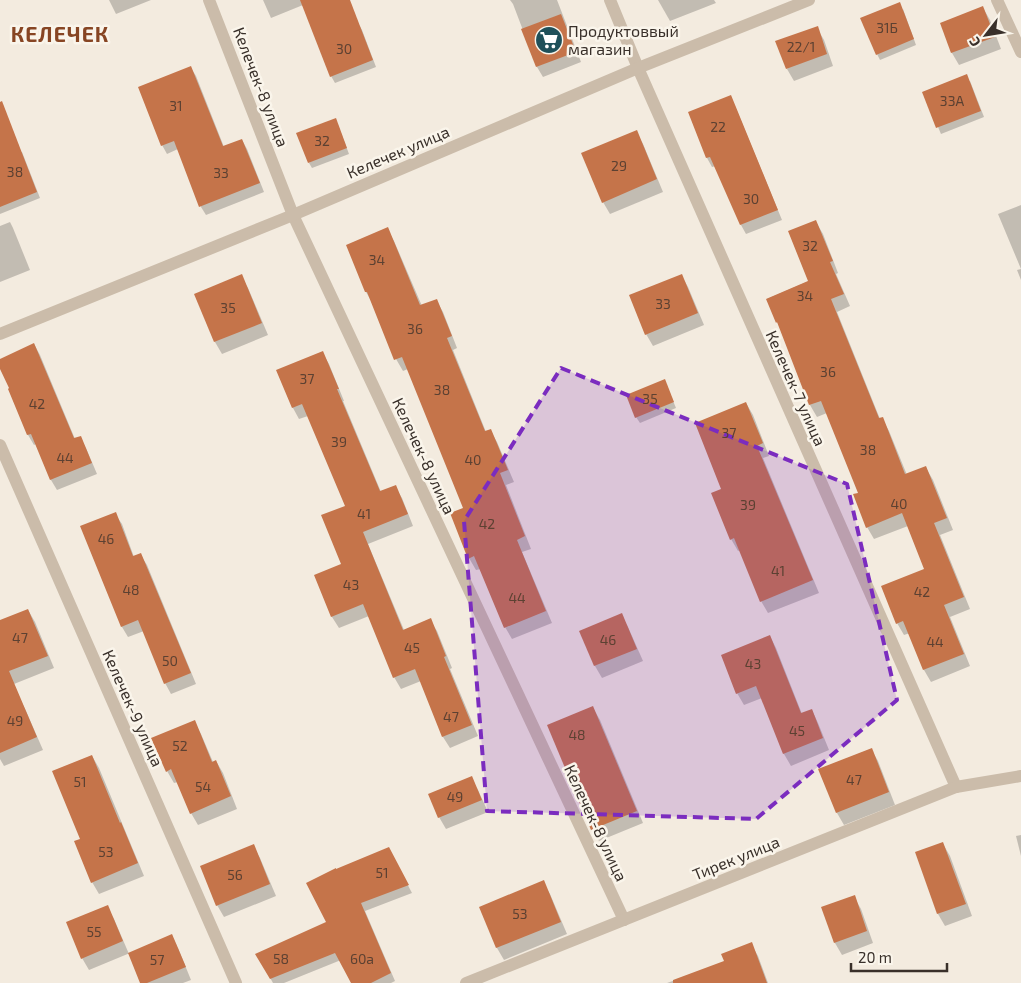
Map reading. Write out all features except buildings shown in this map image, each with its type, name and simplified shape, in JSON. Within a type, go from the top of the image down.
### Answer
[{"type":"street","name":"Келечек-8 улица","points":[[209,0],[293,214],[624,920]]},
{"type":"street","name":"Келечек-7 улица","points":[[610,0],[638,68],[956,787]]},
{"type":"street","name":"Келечек улица","points":[[0,334],[293,214],[638,68],[809,0]]},
{"type":"street","points":[[997,0],[1021,52]]},
{"type":"street","name":"Келечек-9 улица","points":[[0,445],[236,983]]},
{"type":"street","name":"Тирек улица","points":[[466,983],[956,787],[1021,776]]},
{"type":"highlighted area","points":[[561,368],[847,484],[897,700],[756,819],[487,811],[464,521]]},
{"type":"place","name":"Продуктоввый магазин","points":[[549,40]]},
{"type":"district","name":"КЕЛЕЧЕК","points":[[60,35]]}]
